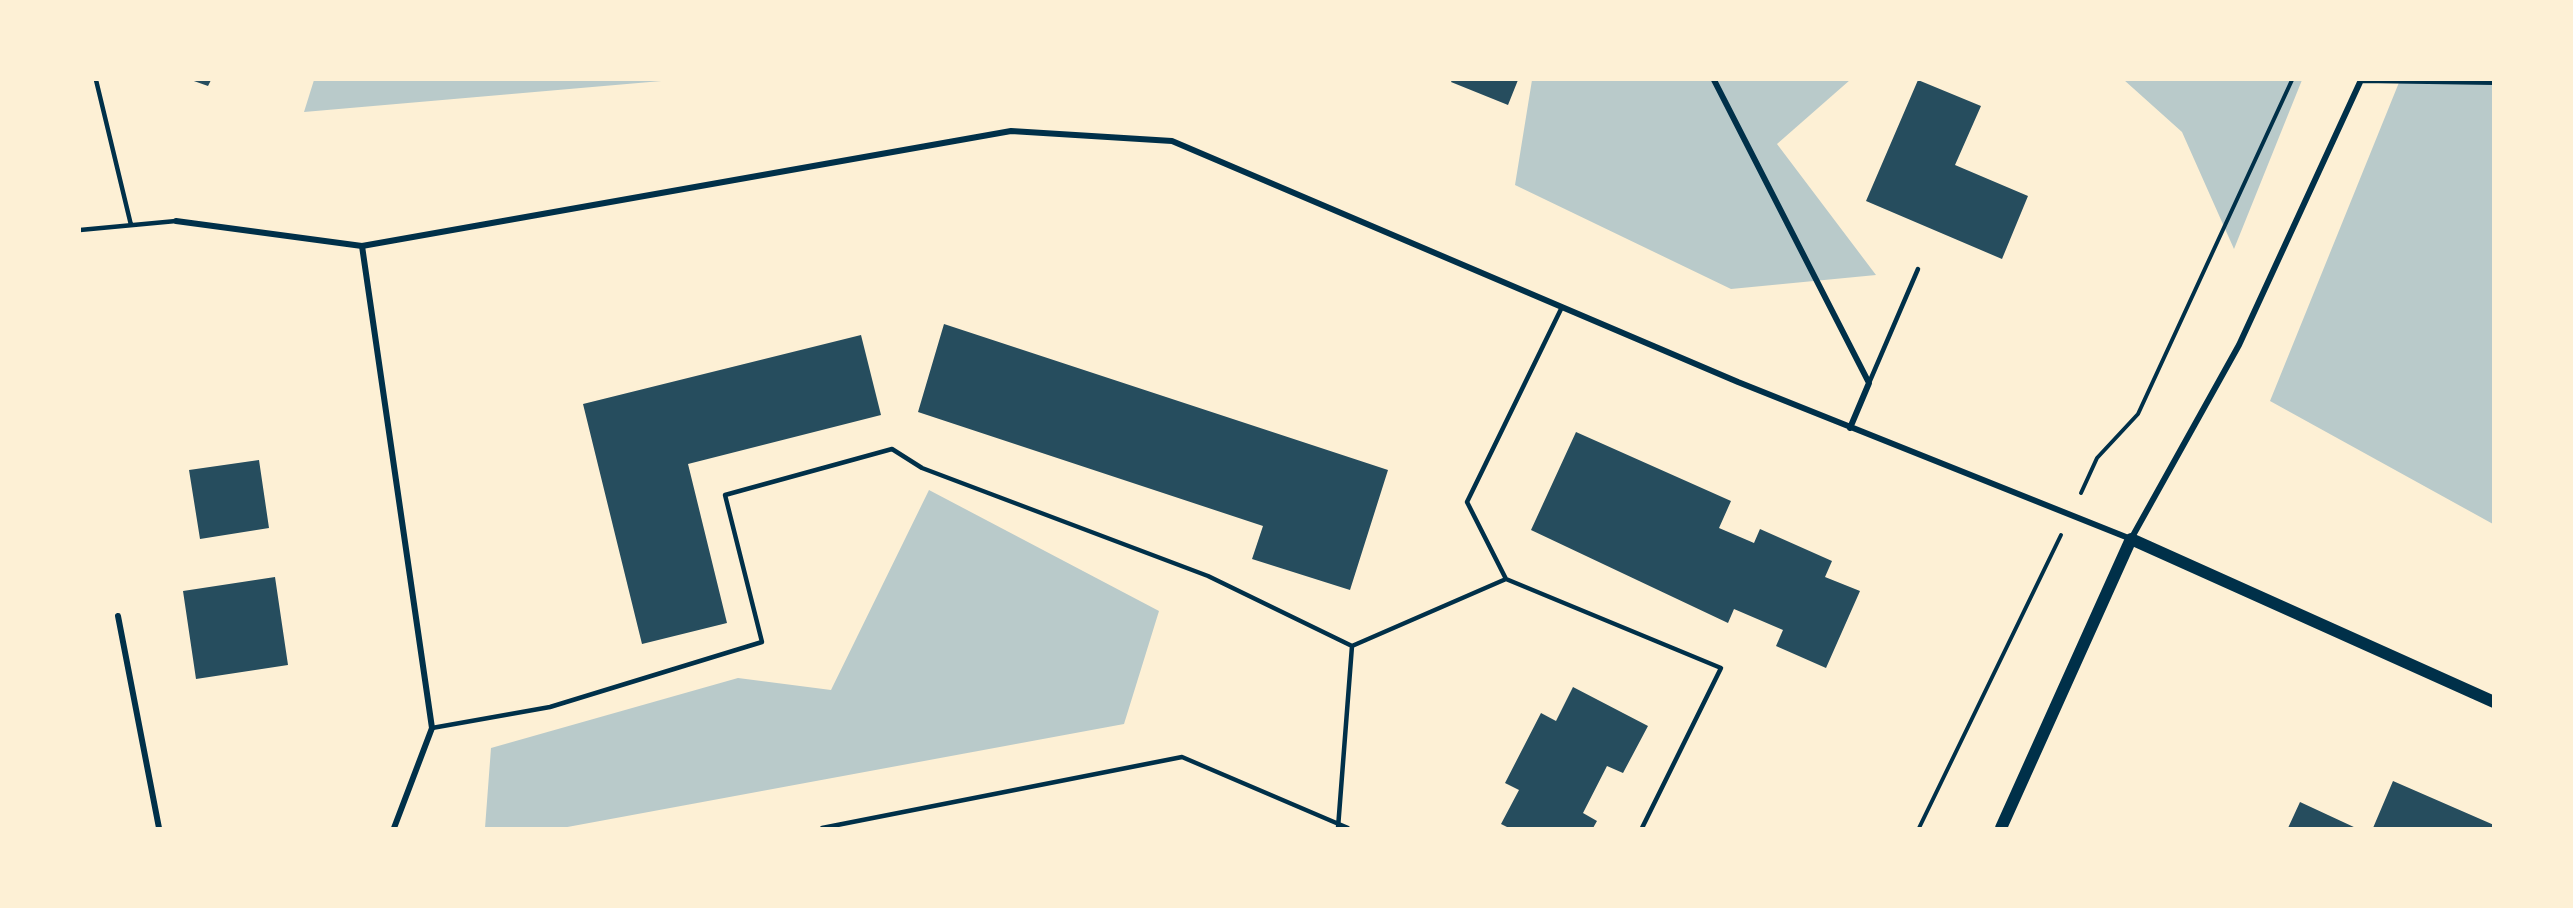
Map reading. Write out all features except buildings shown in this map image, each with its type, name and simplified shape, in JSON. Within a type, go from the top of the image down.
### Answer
[{"type":"main road","points":[[2001,828],[2131,539],[2493,702]]},
{"type":"street","points":[[1713,80],[1869,383],[1850,428]]},
{"type":"street","points":[[176,221],[362,246],[1011,131],[1172,141],[1850,428],[2131,539],[2239,345],[2362,80],[2493,82]]},
{"type":"street","points":[[362,246],[432,728],[394,828]]},
{"type":"street","points":[[118,616],[159,828]]},
{"type":"lane","points":[[96,80],[131,225]]},
{"type":"lane","points":[[80,230],[176,221]]},
{"type":"lane","points":[[1869,383],[1918,269]]},
{"type":"lane","points":[[1562,307],[1467,502],[1506,579],[1721,668],[1642,828]]},
{"type":"lane","points":[[432,728],[550,707],[762,642],[724,495],[892,449],[922,468],[1209,576],[1352,646],[1506,579]]},
{"type":"lane","points":[[1339,827],[1352,646]]},
{"type":"lane","points":[[822,828],[1182,757],[1339,827],[1348,828]]},
{"type":"path","points":[[1919,828],[2097,458],[2138,414],[2292,80]]},
{"type":"shaded area","points":[[314,80],[673,80],[304,112]]},
{"type":"shaded area","points":[[1532,80],[1850,80],[1777,144],[1876,275],[1731,289],[1515,185]]},
{"type":"shaded area","points":[[2124,80],[2302,80],[2234,249],[2182,132]]},
{"type":"shaded area","points":[[2400,80],[2493,80],[2493,524],[2270,401]]},
{"type":"shaded area","points":[[929,490],[1159,611],[1124,724],[562,828],[485,828],[491,748],[738,678],[831,690]]}]
